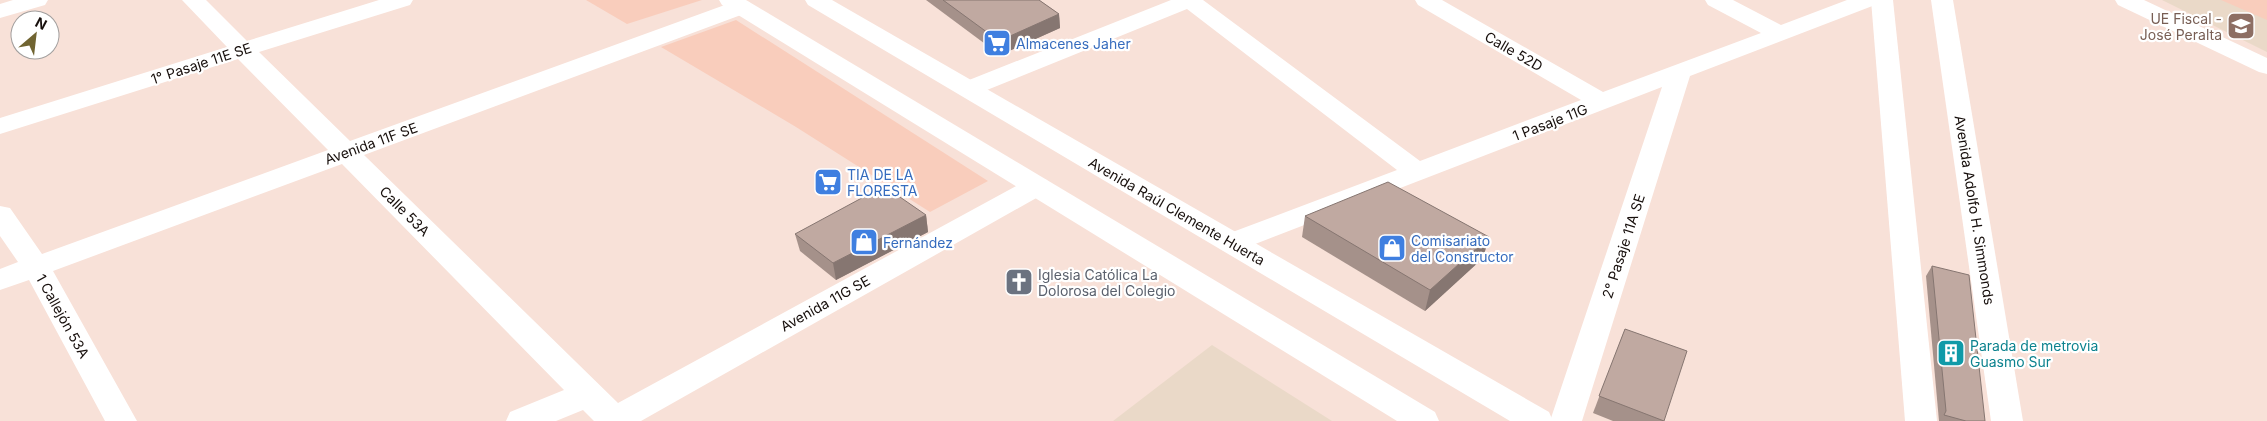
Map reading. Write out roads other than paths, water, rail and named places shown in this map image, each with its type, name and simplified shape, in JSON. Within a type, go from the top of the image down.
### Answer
[{"type":"street","points":[[0,11],[37,0]]},
{"type":"street","name":"Calle 53A","points":[[193,0],[615,421]]},
{"type":"street","name":"1° Pasaje 11E SE","points":[[0,126],[402,0]]},
{"type":"street","name":"Avenida Raúl Clemente Huerta","points":[[816,0],[1537,421]]},
{"type":"street","points":[[968,88],[1190,0],[1418,173]]},
{"type":"street","name":"Calle 52D","points":[[1426,0],[1602,102]]},
{"type":"street","points":[[1716,0],[1779,33]]},
{"type":"street","name":"1 Pasaje 11G","points":[[1232,243],[1867,0]]},
{"type":"street","points":[[1882,0],[1921,421]]},
{"type":"street","name":"Avenida Adolfo H. Simmonds","points":[[1942,0],[2007,421]]},
{"type":"street","points":[[2126,0],[2267,67]]},
{"type":"street","points":[[736,3],[1416,419]]},
{"type":"street","name":"Avenida 11F SE","points":[[0,280],[346,152],[736,3]]},
{"type":"street","name":"2° Pasaje 11A SE","points":[[1566,421],[1680,70]]},
{"type":"street","name":"Avenida 11G SE","points":[[615,421],[1037,186]]},
{"type":"street","name":"1 Callejón 53A","points":[[0,215],[36,267],[121,421]]},
{"type":"street","points":[[522,421],[588,394]]},
{"type":"place","name":"UE Fiscal - José Peralta","points":[[2241,26]]},
{"type":"place","name":"Almacenes Jaher","points":[[997,43]]},
{"type":"place","name":"TIA DE LA FLORESTA","points":[[828,182]]},
{"type":"place","name":"Fernández","points":[[864,242]]},
{"type":"place","name":"Comisariato del Constructor","points":[[1392,248]]},
{"type":"place","name":"Iglesia Católica La Dolorosa del Colegio","points":[[1019,282]]},
{"type":"place","name":"Parada de metrovia Guasmo Sur","points":[[1951,353]]}]
